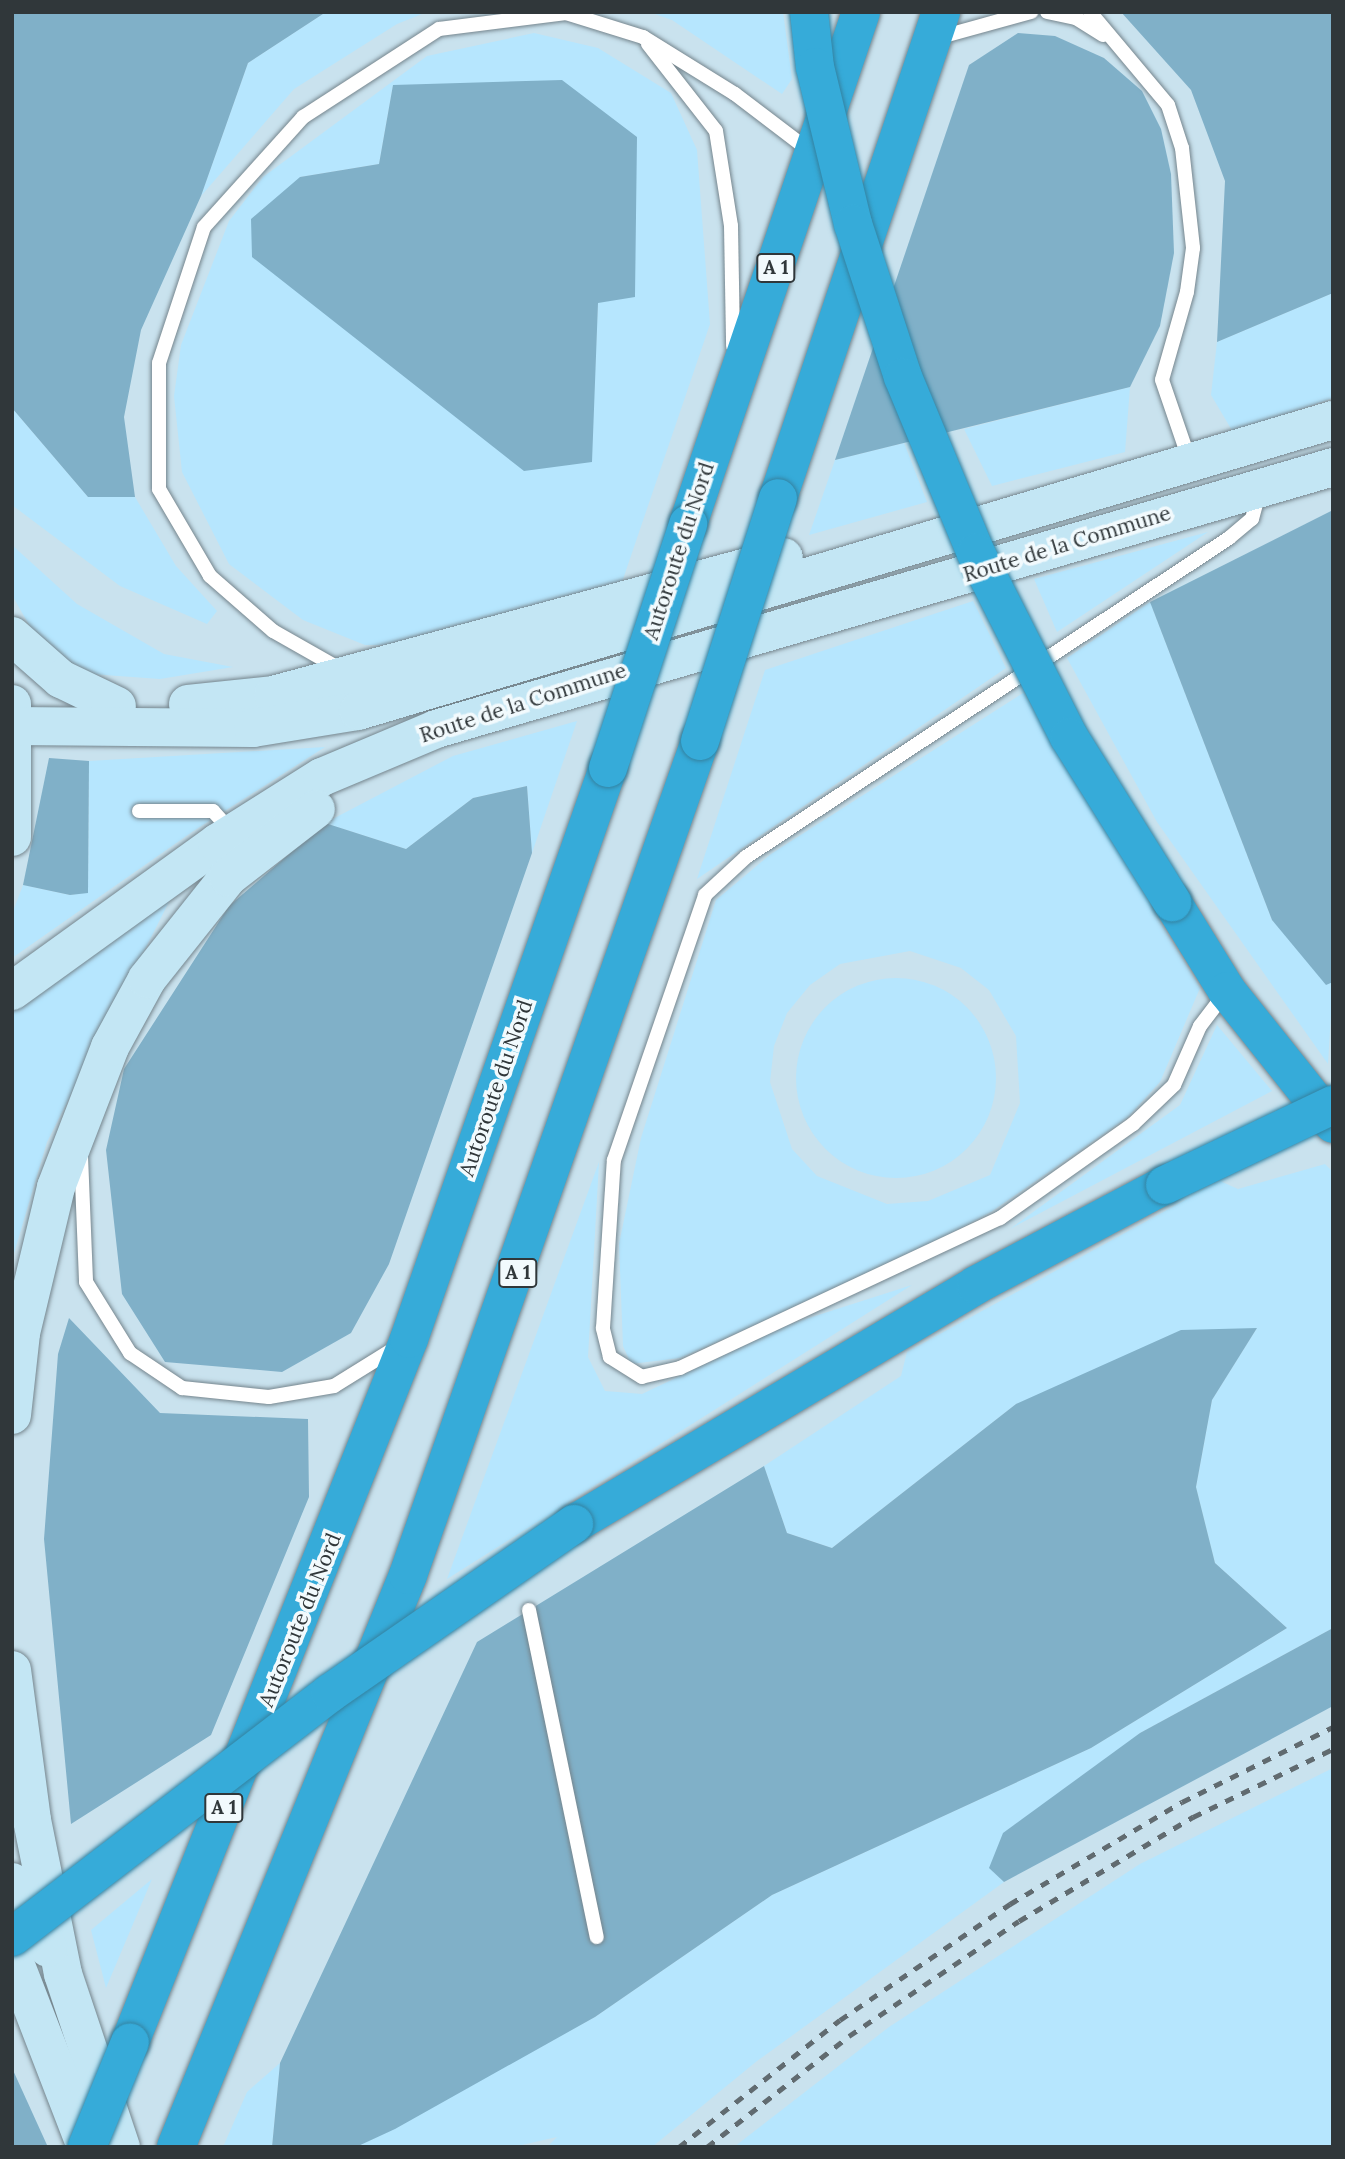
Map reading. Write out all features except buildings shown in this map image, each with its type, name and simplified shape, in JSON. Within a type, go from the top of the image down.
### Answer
[{"type":"highway","points":[[809,12],[815,67],[853,224],[903,377],[976,553],[1069,737],[1227,991],[1333,1124]]},
{"type":"highway","name":"Autoroute du Nord","points":[[87,2147],[409,1339],[607,768],[861,12]]},
{"type":"highway","name":"A 1","points":[[176,2147],[408,1575],[700,741],[778,498],[937,26]]},
{"type":"highway","points":[[12,1937],[330,1693],[574,1524],[964,1291],[1165,1185],[1333,1105]]},
{"type":"main road","points":[[12,837],[14,719],[74,727],[253,728],[358,711],[1175,463],[1333,420]]},
{"type":"main road","points":[[74,727],[117,706],[230,703],[352,674],[1009,494],[1175,463]]},
{"type":"main road","name":"Route de la Commune","points":[[12,991],[232,833],[322,777],[436,729],[1261,485],[1333,467]]},
{"type":"main road","points":[[12,636],[61,679],[117,706]]},
{"type":"main road","points":[[12,1415],[21,1333],[56,1187],[110,1047],[147,979],[228,877],[334,796],[436,729]]},
{"type":"main road","points":[[12,1670],[32,1820],[63,1974],[121,2147]]},
{"type":"main road","points":[[12,1882],[63,1974]]},
{"type":"main road","points":[[12,1955],[87,2147]]},
{"type":"lane","points":[[937,26],[1031,12]]},
{"type":"lane","points":[[1047,12],[1076,18],[1110,40]]},
{"type":"lane","points":[[1090,12],[1110,40],[1167,105],[1191,192],[1187,292],[1162,380],[1175,463]]},
{"type":"lane","points":[[352,674],[273,631],[211,576],[159,489],[159,363],[204,227],[303,117],[439,29],[566,13],[643,37],[735,94],[815,155]]},
{"type":"lane","points":[[643,37],[716,131],[734,287],[728,405]]},
{"type":"lane","points":[[1227,991],[1200,1026],[1174,1086],[1133,1124],[1000,1218],[680,1368],[642,1377],[610,1357],[603,1328],[614,1160],[705,895],[746,857],[1228,538],[1252,519],[1261,485]]},
{"type":"lane","points":[[139,811],[213,811],[232,833]]},
{"type":"lane","points":[[80,1124],[86,1282],[130,1353],[182,1388],[269,1397],[334,1386],[409,1339]]},
{"type":"lane","points":[[530,1610],[597,1937]]},
{"type":"shaded area","points":[[12,12],[1333,12],[1333,2147],[12,2147]]},
{"type":"shaded area","points":[[12,12],[326,12],[248,63],[201,196],[141,330],[124,417],[135,497],[88,497],[12,408]]},
{"type":"shaded area","points":[[326,12],[427,12],[397,24],[294,89],[201,196],[248,63]]},
{"type":"shaded area","points":[[649,12],[783,12],[792,79],[782,94],[672,20]]},
{"type":"shaded area","points":[[1121,12],[1333,12],[1333,293],[1217,342],[1225,181],[1191,90]]},
{"type":"shaded area","points":[[534,33],[598,48],[671,93],[697,150],[710,324],[620,588],[421,645],[365,645],[303,620],[229,564],[182,472],[174,396],[181,345],[229,221],[263,177],[427,56]],"holes":[[[393,85],[635,296],[598,302],[591,462],[300,177],[379,164]]]},
{"type":"shaded area","points":[[1018,33],[1055,36],[1104,58],[1142,91],[1161,129],[1171,174],[1174,253],[1160,326],[1130,387],[835,460],[969,65]]},
{"type":"shaded area","points":[[562,80],[637,137],[635,297],[598,303],[592,462],[524,471],[252,257],[251,219],[300,177],[379,164],[393,85]]},
{"type":"shaded area","points":[[1333,293],[1333,398],[1233,432],[1211,395],[1217,342]]},
{"type":"shaded area","points":[[1130,387],[1125,452],[992,486],[964,429]]},
{"type":"shaded area","points":[[12,408],[88,497],[135,497],[176,566],[217,611],[207,624],[120,586],[12,505]]},
{"type":"shaded area","points":[[904,443],[927,502],[809,535],[835,460]]},
{"type":"shaded area","points":[[1333,510],[1333,982],[1326,985],[1272,920],[1150,602]]},
{"type":"shaded area","points":[[1208,532],[1057,632],[1034,579]]},
{"type":"shaded area","points":[[12,545],[77,604],[164,654],[233,667],[160,679],[77,673],[37,639],[12,595]]},
{"type":"shaded area","points":[[973,601],[1006,668],[697,879],[765,670]]},
{"type":"shaded area","points":[[1150,602],[1272,920],[1333,982],[1328,1064],[1157,822],[1067,658]]},
{"type":"shaded area","points":[[1023,693],[1200,988],[1160,1082],[1128,1117],[991,1212],[888,1267],[680,1358],[631,1364],[623,1346],[619,1244],[641,1138],[716,900],[771,854]],"holes":[[[910,951],[961,968],[989,990],[1016,1036],[1020,1103],[990,1175],[928,1201],[887,1204],[817,1176],[792,1149],[770,1082],[774,1046],[787,1013],[810,985],[840,964]]]},
{"type":"shaded area","points":[[577,721],[532,853],[527,786],[473,798],[406,849],[325,823],[453,756]]},
{"type":"shaded area","points":[[325,747],[192,832],[12,958],[12,914],[23,885],[70,895],[88,892],[89,761]]},
{"type":"shaded area","points":[[49,758],[89,761],[88,893],[70,895],[23,885]]},
{"type":"shaded area","points":[[527,786],[532,853],[389,1264],[351,1333],[282,1372],[165,1362],[122,1294],[106,1150],[124,1069],[229,906],[325,823],[406,849],[473,798]]},
{"type":"shaded area","points":[[172,896],[47,1142],[12,1260],[12,1009]]},
{"type":"shaded area","points":[[896,978],[934,985],[967,1007],[989,1040],[996,1078],[989,1116],[967,1149],[934,1171],[896,1178],[858,1171],[825,1149],[803,1116],[796,1078],[803,1040],[825,1007],[858,985]]},
{"type":"shaded area","points":[[1217,1025],[1272,1091],[1010,1229],[1180,1105]]},
{"type":"shaded area","points":[[599,1162],[588,1357],[605,1391],[642,1394],[787,1325],[912,1285],[447,1579]]},
{"type":"shaded area","points":[[1325,1164],[1333,1172],[1333,1628],[1140,1733],[990,1868],[1004,1882],[757,2061],[652,2147],[547,2147],[557,2137],[513,2147],[356,2147],[595,2017],[772,1895],[1091,1748],[1287,1628],[1215,1563],[1196,1487],[1212,1400],[1257,1328],[1016,1404],[832,1548],[787,1533],[764,1466],[901,1376],[907,1352],[1220,1181],[1238,1189]]},
{"type":"shaded area","points":[[69,1318],[160,1413],[308,1419],[309,1497],[211,1735],[71,1824],[44,1539],[58,1354]]},
{"type":"shaded area","points":[[1257,1328],[1212,1400],[1196,1487],[1215,1563],[1287,1628],[1091,1748],[772,1895],[595,2017],[395,2129],[356,2147],[272,2147],[280,2063],[477,1642],[764,1466],[787,1533],[832,1548],[1016,1404],[1181,1330]]},
{"type":"shaded area","points":[[1333,1628],[1333,1706],[1004,1882],[989,1868],[1003,1833],[1140,1733]]},
{"type":"shaded area","points":[[1333,1768],[1333,2147],[734,2147],[889,2027],[1140,1864]]},
{"type":"shaded area","points":[[152,1879],[106,1988],[91,1930]]},
{"type":"shaded area","points":[[280,2063],[272,2147],[223,2147],[247,2092]]},
{"type":"shaded area","points":[[12,2068],[47,2145],[46,2147],[12,2147]]},
{"type":"railway","points":[[679,2147],[840,2020],[1010,1904],[1182,1802],[1333,1727]]},
{"type":"railway","points":[[707,2147],[849,2036],[1019,1921],[1193,1817],[1333,1749]]}]
